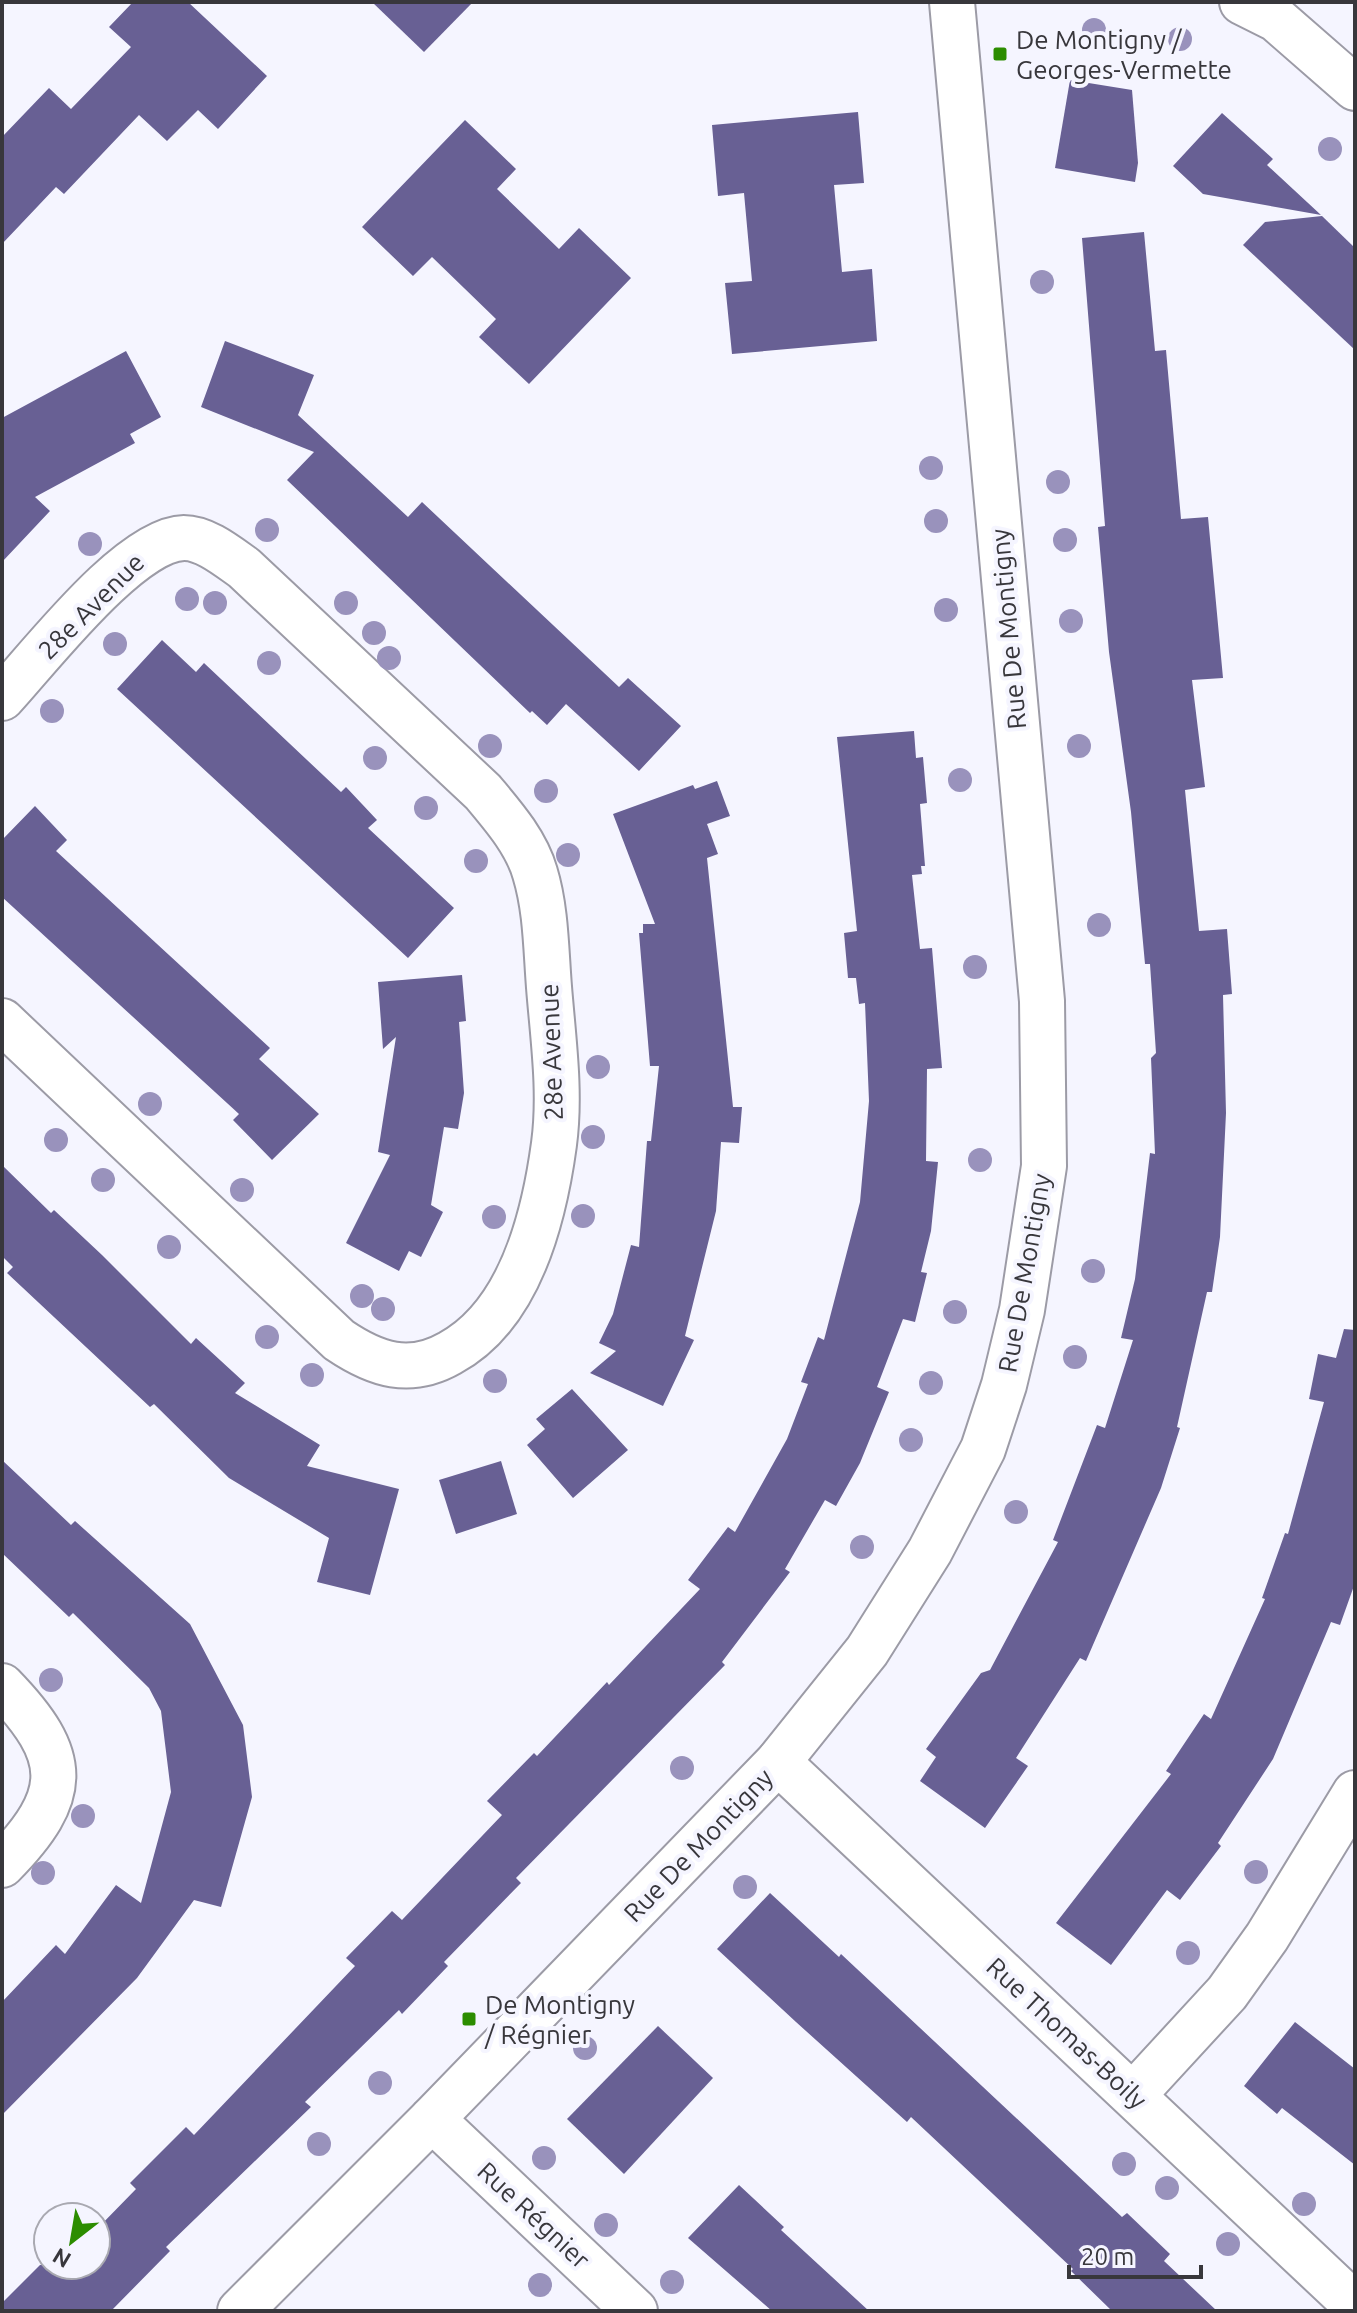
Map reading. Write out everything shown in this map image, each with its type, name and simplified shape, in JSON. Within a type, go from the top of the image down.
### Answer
[{"type":"street","name":"Rue De Montigny","points":[[240,2311],[432,2119],[778,1762],[867,1651],[930,1551],[983,1449],[1004,1385],[1022,1310],[1044,1166],[1042,1001],[952,2]]},
{"type":"street","points":[[1242,2],[1276,19],[1355,88]]},
{"type":"street","name":"28e Avenue","points":[[2,698],[129,562],[158,542],[187,537],[217,549],[244,568],[483,792],[514,831],[535,871],[544,918],[552,1026],[554,1142],[542,1205],[520,1271],[497,1314],[470,1342],[432,1363],[394,1367],[365,1358],[339,1340],[2,1021]]},
{"type":"street","points":[[2,1686],[43,1734],[54,1764],[52,1795],[39,1825],[2,1865]]},
{"type":"street","name":"Rue Thomas-Boily","points":[[778,1762],[1355,2305]]},
{"type":"street","points":[[1134,2094],[1227,1993],[1267,1937],[1355,1793]]},
{"type":"street","name":"Rue Régnier","points":[[432,2119],[635,2311]]},
{"type":"building","points":[[133,2],[188,2],[267,76],[218,129],[198,110],[167,141],[139,115],[64,194],[56,187],[2,244],[2,137],[49,88],[71,109],[131,47],[109,27]]},
{"type":"building","points":[[372,2],[473,2],[424,52]]},
{"type":"building","points":[[1070,80],[1132,90],[1138,163],[1135,182],[1055,168]]},
{"type":"building","points":[[858,112],[864,183],[834,185],[842,272],[872,269],[877,341],[732,354],[725,283],[752,281],[744,193],[718,196],[712,125]]},
{"type":"building","points":[[1222,113],[1273,159],[1267,165],[1321,215],[1203,194],[1173,166]]},
{"type":"building","points":[[465,120],[516,169],[497,189],[559,249],[579,228],[631,278],[529,384],[479,337],[496,319],[432,257],[413,276],[362,227]]},
{"type":"building","points":[[1322,216],[1355,248],[1355,350],[1243,245],[1265,222]]},
{"type":"building","points":[[1144,232],[1155,351],[1166,350],[1181,519],[1208,517],[1223,678],[1192,680],[1205,787],[1185,790],[1199,931],[1227,929],[1232,994],[1223,995],[1226,1113],[1220,1237],[1212,1292],[1207,1292],[1177,1427],[1180,1428],[1161,1488],[1086,1661],[1080,1658],[1016,1758],[1028,1766],[985,1828],[920,1781],[936,1757],[926,1749],[981,1673],[990,1670],[1058,1542],[1053,1540],[1097,1425],[1105,1428],[1133,1340],[1121,1338],[1135,1279],[1150,1153],[1155,1154],[1151,1058],[1156,1053],[1150,964],[1145,964],[1131,812],[1109,652],[1098,527],[1105,526],[1082,238]]},
{"type":"building","points":[[225,341],[314,375],[298,415],[408,517],[422,502],[619,687],[628,678],[681,726],[639,771],[566,704],[547,725],[532,711],[530,713],[287,480],[314,452],[201,407]]},
{"type":"building","points":[[126,351],[161,417],[130,434],[135,443],[35,497],[50,511],[2,562],[2,418]]},
{"type":"building","points":[[162,640],[196,672],[204,663],[341,792],[346,787],[377,820],[368,828],[454,908],[408,958],[117,689]]},
{"type":"building","points":[[914,731],[916,758],[923,757],[927,803],[920,804],[925,866],[921,866],[922,874],[912,875],[920,949],[932,948],[942,1068],[927,1069],[926,1161],[938,1162],[931,1231],[921,1272],[927,1273],[915,1322],[903,1319],[877,1387],[889,1392],[860,1463],[836,1506],[825,1500],[785,1569],[790,1572],[722,1662],[725,1665],[516,1878],[521,1883],[444,1962],[448,1966],[402,2014],[399,2010],[305,2102],[311,2107],[166,2247],[170,2251],[111,2311],[2,2311],[2,2303],[32,2273],[32,2281],[112,2281],[112,2214],[136,2189],[130,2183],[186,2127],[194,2135],[355,1966],[346,1958],[392,1911],[402,1920],[502,1815],[487,1801],[534,1753],[537,1756],[607,1682],[609,1685],[700,1589],[688,1580],[728,1527],[735,1532],[787,1439],[808,1384],[801,1382],[818,1337],[824,1340],[860,1202],[869,1101],[865,1003],[859,1004],[856,978],[848,978],[844,933],[857,931],[837,737]]},
{"type":"building","points":[[717,781],[730,816],[707,824],[718,854],[707,858],[733,1107],[742,1107],[739,1143],[721,1142],[716,1211],[685,1336],[694,1340],[663,1406],[590,1373],[616,1351],[599,1343],[613,1314],[631,1245],[639,1247],[647,1141],[651,1141],[659,1066],[650,1066],[639,933],[643,933],[643,924],[655,924],[613,814],[693,785],[695,789]]},
{"type":"building","points":[[35,806],[67,840],[56,851],[270,1048],[259,1059],[319,1114],[272,1160],[233,1120],[239,1114],[2,897],[2,840]]},
{"type":"building","points":[[462,975],[466,1021],[459,1022],[464,1093],[458,1129],[444,1127],[431,1205],[443,1212],[421,1257],[409,1251],[399,1271],[346,1243],[390,1155],[378,1152],[396,1037],[383,1049],[378,982]]},
{"type":"building","points":[[2,1165],[51,1213],[54,1210],[102,1255],[191,1344],[196,1338],[245,1383],[235,1393],[320,1445],[307,1466],[399,1489],[370,1595],[317,1582],[329,1538],[229,1478],[154,1404],[150,1407],[7,1273],[13,1267],[2,1256]]},
{"type":"building","points":[[1344,1329],[1355,1330],[1355,1583],[1340,1625],[1331,1622],[1273,1759],[1218,1843],[1221,1846],[1180,1900],[1167,1890],[1111,1965],[1056,1923],[1171,1774],[1166,1771],[1204,1714],[1211,1719],[1265,1599],[1262,1598],[1285,1533],[1288,1534],[1324,1402],[1309,1399],[1318,1354],[1336,1358]]},
{"type":"building","points":[[572,1389],[628,1450],[573,1498],[527,1445],[545,1429],[536,1419]]},
{"type":"building","points":[[2,1460],[71,1525],[75,1521],[190,1624],[243,1725],[252,1797],[221,1907],[194,1900],[137,1978],[2,2115],[2,2002],[56,1945],[65,1954],[116,1885],[141,1903],[171,1792],[161,1711],[149,1688],[73,1613],[69,1617],[2,1553]]},
{"type":"building","points":[[501,1461],[517,1514],[456,1534],[439,1480]]},
{"type":"building","points":[[770,1893],[839,1957],[841,1954],[1122,2217],[1127,2213],[1170,2254],[1164,2261],[1217,2311],[1112,2311],[1071,2271],[1073,2269],[911,2117],[907,2122],[717,1949]]},
{"type":"building","points":[[1295,2022],[1355,2069],[1355,2165],[1282,2108],[1277,2114],[1244,2086]]},
{"type":"building","points":[[658,2026],[713,2078],[624,2174],[567,2119]]},
{"type":"building","points":[[739,2185],[784,2227],[781,2230],[869,2311],[772,2311],[688,2238]]},
{"type":"place","name":"De Montigny / Georges-Vermette","points":[[1000,54]]},
{"type":"place","name":"De Montigny / Régnier","points":[[469,2019]]}]
